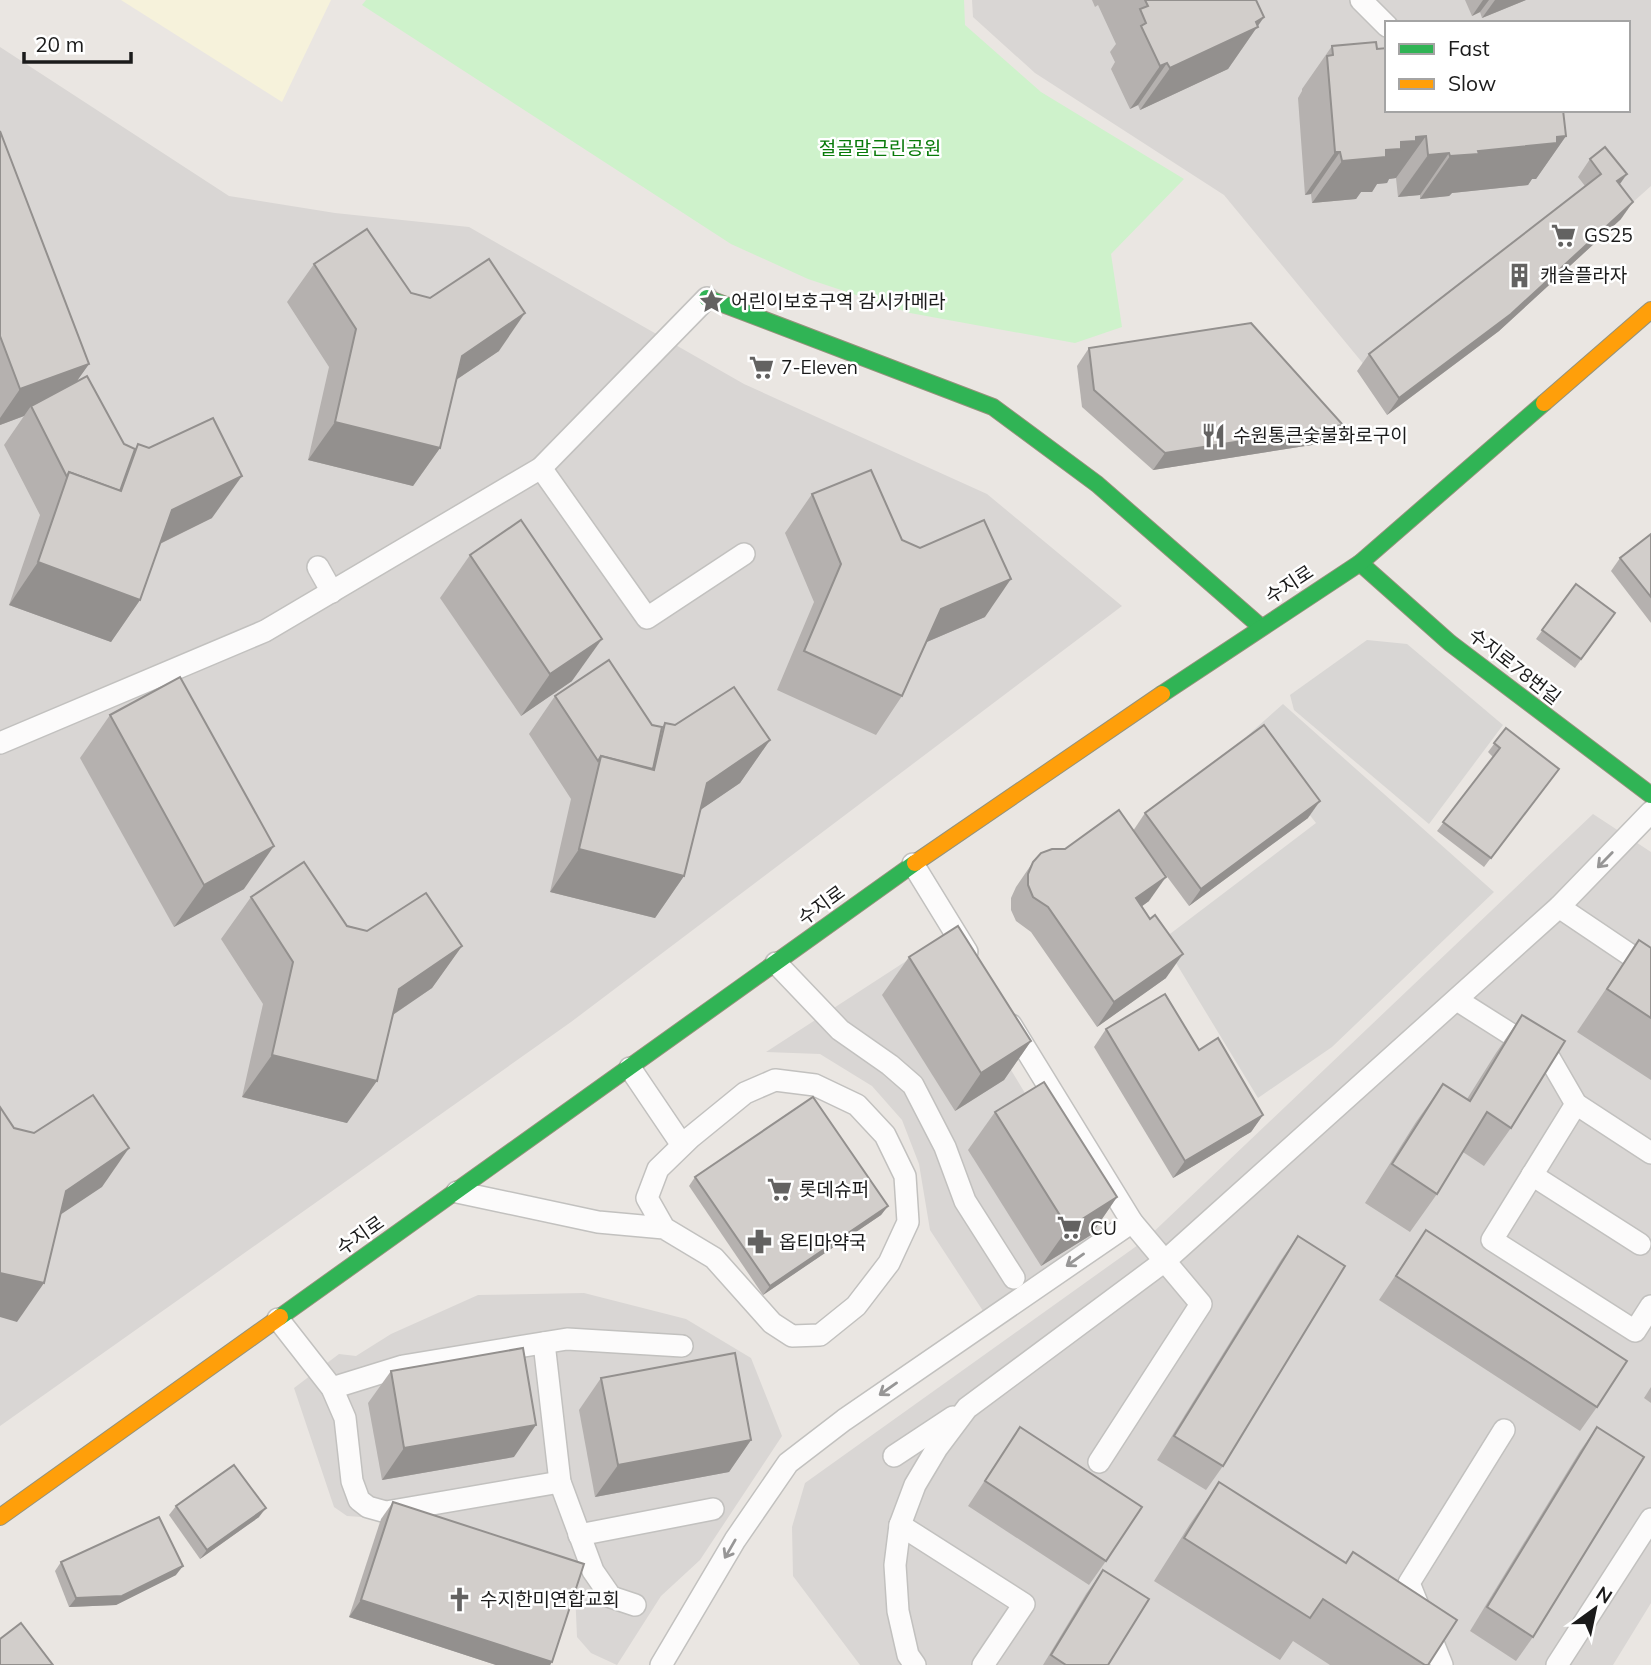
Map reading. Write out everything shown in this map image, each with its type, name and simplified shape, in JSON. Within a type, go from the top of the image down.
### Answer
[{"type":"main road","points":[[707,298],[993,407],[1035,435],[1178,553],[1261,627]]},
{"type":"main road","name":"수지로","points":[[0,1517],[914,864],[1261,627],[1360,563],[1651,310]]},
{"type":"main road","name":"수지로78번길","points":[[1360,563],[1450,643],[1651,795]]},
{"type":"lane","points":[[1361,0],[1385,24]]},
{"type":"lane","points":[[0,743],[265,631],[541,468],[707,298]]},
{"type":"lane","points":[[541,468],[647,618],[744,554]]},
{"type":"lane","points":[[318,567],[332,592]]},
{"type":"lane","points":[[894,1456],[967,1408],[1166,1261],[1559,907],[1651,812]]},
{"type":"lane","points":[[914,864],[979,972]]},
{"type":"lane","points":[[1559,907],[1651,969]]},
{"type":"lane","points":[[776,963],[840,1030],[890,1065],[913,1085],[945,1147],[965,1201],[1014,1278]]},
{"type":"lane","points":[[1457,1000],[1550,1059],[1576,1104],[1651,1153]]},
{"type":"lane","points":[[1001,1007],[1132,1222],[1201,1304],[1099,1462]]},
{"type":"lane","points":[[630,1068],[682,1145]]},
{"type":"lane","points":[[457,1192],[598,1222],[664,1228],[714,1258],[772,1323],[792,1336],[820,1335],[856,1306],[889,1263],[908,1222],[905,1176],[885,1135],[857,1105],[815,1085],[775,1080],[746,1093],[657,1168],[646,1198],[664,1228]]},
{"type":"lane","points":[[1576,1104],[1492,1240],[1635,1331],[1651,1306]]},
{"type":"lane","points":[[1532,1175],[1640,1244]]},
{"type":"lane","points":[[661,1665],[735,1540],[788,1462],[844,1420],[1132,1222]]},
{"type":"lane","points":[[278,1319],[332,1388],[345,1418],[352,1481],[359,1500],[368,1507],[386,1512],[560,1482]]},
{"type":"lane","points":[[332,1388],[403,1366],[567,1339],[682,1346]]},
{"type":"lane","points":[[544,1343],[560,1482],[593,1571],[611,1597],[635,1605]]},
{"type":"lane","points":[[915,1665],[908,1654],[898,1611],[895,1565],[900,1525],[915,1485],[937,1448],[967,1408]]},
{"type":"lane","points":[[1442,1665],[1409,1583],[1503,1430]]},
{"type":"lane","points":[[579,1535],[713,1509]]},
{"type":"lane","points":[[1557,1665],[1651,1519]]},
{"type":"lane","points":[[900,1525],[1024,1604],[983,1665]]},
{"type":"shaded area","points":[[121,0],[331,0],[282,102]]},
{"type":"shaded area","points":[[972,0],[1651,0],[1651,186],[1527,297],[1394,401],[1224,195],[1035,73],[973,17]]},
{"type":"shaded area","points":[[0,47],[229,196],[335,213],[469,227],[744,384],[987,494],[1122,606],[571,1022],[0,1426]]},
{"type":"shaded area","points":[[1367,640],[1407,644],[1503,725],[1429,824],[1294,710],[1290,695]]},
{"type":"shaded area","points":[[1283,704],[1494,892],[1332,1047],[1258,1098],[1162,940],[1316,823],[1247,736]]},
{"type":"shaded area","points":[[1593,814],[1651,852],[1651,1603],[1613,1665],[860,1665],[793,1576],[792,1527],[805,1483],[1145,1240]]},
{"type":"shaded area","points":[[934,943],[1108,1230],[985,1314],[930,1230],[919,1164],[902,1120],[872,1086],[820,1054],[766,1052]]},
{"type":"shaded area","points":[[584,1293],[686,1319],[751,1358],[782,1436],[700,1560],[661,1596],[617,1665],[591,1653],[577,1637],[575,1591],[392,1519],[347,1516],[334,1507],[294,1388],[339,1354],[356,1356],[391,1334],[478,1295]]},
{"type":"green space","name":"절골말근린공원","points":[[366,0],[964,0],[965,25],[1041,92],[1184,179],[1111,254],[1122,327],[1075,343],[910,313],[808,279],[731,244],[362,5]]},
{"type":"building","points":[[1145,0],[1256,0],[1264,17],[1256,22],[1258,27],[1170,68],[1167,63],[1160,66],[1141,26],[1146,23],[1140,9],[1148,6]]},
{"type":"building","points":[[1376,42],[1377,49],[1385,48],[1385,112],[1563,112],[1566,136],[1557,137],[1557,143],[1450,156],[1449,153],[1428,155],[1426,136],[1416,137],[1416,141],[1401,142],[1401,149],[1386,150],[1386,157],[1342,161],[1340,152],[1335,152],[1327,56],[1333,55],[1332,46]]},
{"type":"building","points":[[0,131],[89,364],[20,389],[0,336]]},
{"type":"building","name":"캐슬플라자","points":[[1605,147],[1627,174],[1617,181],[1633,202],[1511,314],[1399,398],[1369,354],[1601,174],[1590,159]]},
{"type":"building","points":[[367,229],[411,293],[430,298],[489,259],[525,313],[462,356],[440,448],[335,422],[356,329],[314,264]]},
{"type":"building","points":[[1251,323],[1343,425],[1165,453],[1094,390],[1089,348]]},
{"type":"building","points":[[87,376],[124,444],[135,449],[120,491],[69,472],[67,477],[31,406]]},
{"type":"building","points":[[213,418],[242,476],[172,510],[140,600],[38,562],[69,472],[121,491],[138,444],[149,448]]},
{"type":"building","points":[[871,470],[902,540],[920,548],[984,520],[1011,579],[941,609],[902,696],[804,651],[841,564],[812,494]]},
{"type":"building","points":[[521,520],[602,639],[550,674],[470,555]]},
{"type":"building","points":[[1651,534],[1651,597],[1620,558]]},
{"type":"building","points":[[1576,584],[1615,613],[1581,659],[1542,630]]},
{"type":"building","points":[[609,660],[652,725],[662,727],[653,769],[601,756],[598,761],[555,696]]},
{"type":"building","points":[[180,677],[274,846],[204,885],[110,715]]},
{"type":"building","points":[[734,687],[770,740],[707,783],[684,876],[579,849],[601,756],[654,770],[665,723],[675,725]]},
{"type":"building","points":[[1264,725],[1320,801],[1201,889],[1145,813]]},
{"type":"building","points":[[1506,728],[1559,769],[1491,858],[1443,822],[1500,748],[1494,743]]},
{"type":"building","points":[[1119,810],[1166,877],[1136,898],[1150,919],[1155,915],[1183,954],[1114,1002],[1048,907],[1033,897],[1028,885],[1028,874],[1041,853],[1052,849],[1065,849]]},
{"type":"building","points":[[304,862],[347,926],[367,931],[426,893],[462,946],[399,989],[377,1081],[272,1055],[293,962],[251,897]]},
{"type":"building","points":[[958,926],[1031,1041],[981,1073],[909,957]]},
{"type":"building","points":[[1639,940],[1651,948],[1651,1018],[1607,989]]},
{"type":"building","points":[[1165,994],[1199,1050],[1218,1038],[1263,1115],[1185,1161],[1106,1029]]},
{"type":"building","points":[[1522,1015],[1565,1041],[1511,1128],[1487,1112],[1437,1194],[1392,1164],[1443,1084],[1470,1101]]},
{"type":"building","points":[[1044,1082],[1117,1197],[1068,1228],[995,1112]]},
{"type":"building","points":[[93,1095],[129,1148],[66,1191],[44,1283],[0,1273],[0,1107],[14,1128],[34,1133]]},
{"type":"building","points":[[813,1097],[888,1206],[770,1286],[695,1177]]},
{"type":"building","points":[[1426,1230],[1627,1361],[1597,1407],[1396,1276]]},
{"type":"building","points":[[1298,1236],[1345,1266],[1223,1466],[1174,1436]]},
{"type":"building","points":[[523,1348],[536,1425],[404,1448],[391,1371]]},
{"type":"building","points":[[735,1353],[751,1440],[618,1465],[601,1378]]},
{"type":"building","points":[[1020,1427],[1142,1507],[1106,1561],[985,1481]]},
{"type":"building","points":[[1597,1427],[1644,1457],[1533,1637],[1487,1607]]},
{"type":"building","points":[[234,1465],[266,1508],[207,1550],[176,1506]]},
{"type":"building","points":[[1219,1482],[1346,1563],[1353,1552],[1457,1620],[1428,1665],[1323,1599],[1310,1618],[1184,1538]]},
{"type":"building","name":"수지한미연합교회","points":[[393,1502],[584,1564],[552,1662],[361,1600]]},
{"type":"building","points":[[159,1517],[183,1566],[122,1596],[76,1598],[61,1562]]},
{"type":"building","points":[[1103,1570],[1149,1599],[1108,1665],[1066,1665],[1051,1655]]},
{"type":"building","points":[[21,1623],[53,1665],[0,1665],[0,1639]]},
{"type":"traffic: fast","points":[[707,298],[993,407],[1097,484],[1261,627]]},
{"type":"traffic: fast","points":[[1162,694],[1360,563],[1544,403]]},
{"type":"traffic: fast","points":[[1360,563],[1450,643],[1651,795]]},
{"type":"traffic: fast","points":[[280,1317],[915,863]]},
{"type":"traffic: slow","points":[[1544,403],[1651,310]]},
{"type":"traffic: slow","points":[[915,863],[1162,694]]},
{"type":"traffic: slow","points":[[0,1517],[280,1317]]},
{"type":"place","name":"GS25","points":[[1564,235]]},
{"type":"place","name":"캐슬플라자","points":[[1520,275]]},
{"type":"place","name":"어린이보호구역 감시카메라","points":[[711,301]]},
{"type":"place","name":"7-Eleven","points":[[761,367]]},
{"type":"place","name":"수원통큰숯불화로구이","points":[[1213,435]]},
{"type":"place","name":"롯데슈퍼","points":[[779,1189]]},
{"type":"place","name":"CU","points":[[1070,1228]]},
{"type":"place","name":"옵티마약국","points":[[759,1242]]},
{"type":"place","name":"수지한미연합교회","points":[[460,1599]]}]
